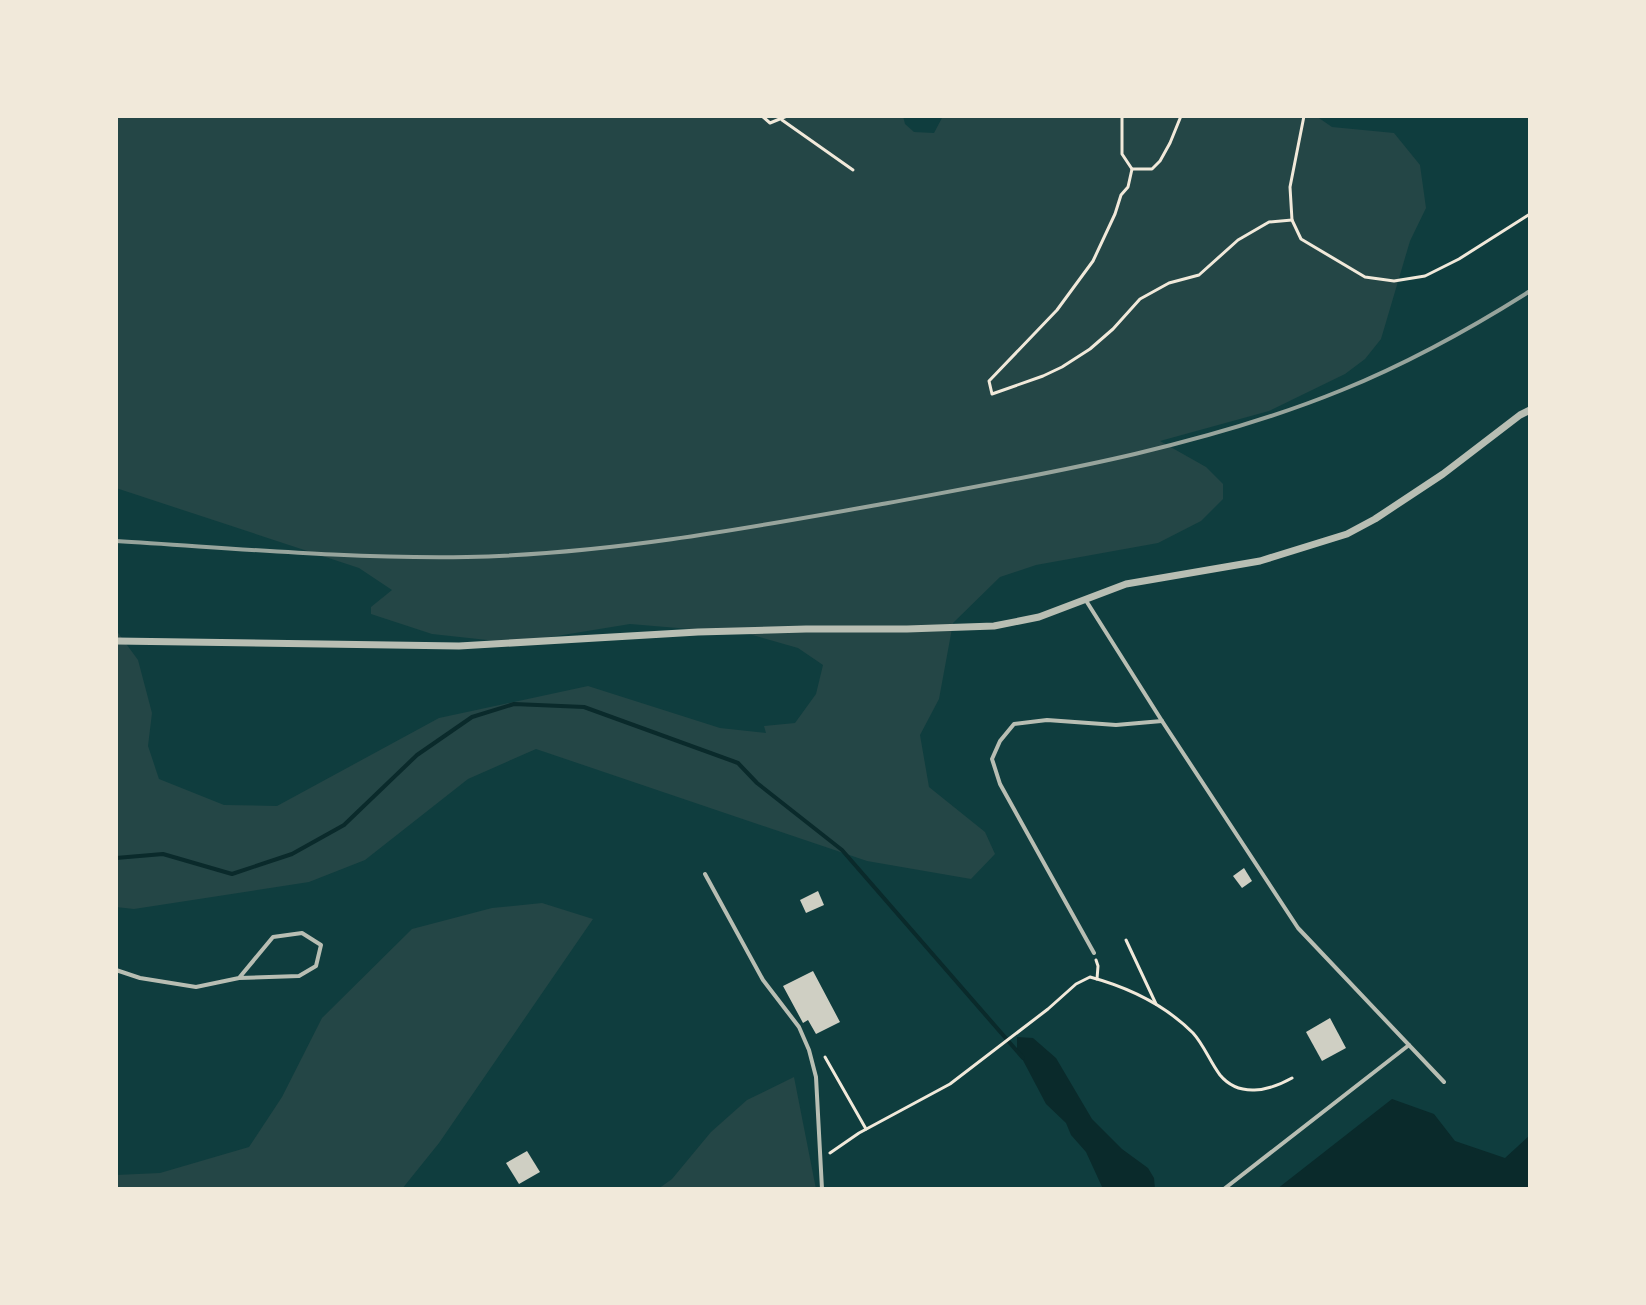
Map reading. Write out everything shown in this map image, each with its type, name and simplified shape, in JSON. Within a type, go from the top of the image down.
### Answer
[{"type":"street","points":[[116,641],[459,646],[698,632],[994,626],[1039,617],[1126,584],[1260,561],[1347,534],[1443,474],[1530,410]]},
{"type":"lane","points":[[1085,599],[1298,928],[1444,1082]]},
{"type":"lane","points":[[1094,953],[1000,784],[992,759],[1000,741],[1014,724],[1047,720],[1116,725],[1162,721]]},
{"type":"lane","points":[[705,874],[763,980],[799,1027],[809,1050],[816,1077],[822,1189]]},
{"type":"lane","points":[[116,970],[140,978],[196,987],[239,978],[299,976],[316,966],[321,945],[302,933],[273,937],[239,978]]},
{"type":"lane","points":[[1224,1189],[1409,1045]]},
{"type":"path","points":[[762,116],[770,123],[787,116]]},
{"type":"path","points":[[1122,116],[1122,154],[1132,169],[1128,187],[1121,195],[1093,261],[1057,310],[989,381],[992,394],[1062,367],[1113,329],[1140,299],[1169,283],[1199,275],[1238,240],[1269,222],[1292,220]]},
{"type":"path","points":[[1132,169],[1152,169],[1160,161],[1181,116]]},
{"type":"path","points":[[1304,116],[1290,187],[1292,220],[1301,239],[1365,277],[1394,281],[1425,276],[1459,259],[1530,214]]},
{"type":"path","points":[[782,120],[853,170]]},
{"type":"path","points":[[1126,940],[1156,1004]]},
{"type":"path","points":[[1094,953],[1098,966],[1097,979]]},
{"type":"path","points":[[821,1160],[866,1129],[950,1084],[1076,984],[1090,977],[1156,1004],[1194,1034],[1219,1074],[1231,1086],[1256,1091],[1278,1086],[1292,1078]]},
{"type":"path","points":[[825,1057],[866,1129]]},
{"type":"shaded area","points":[[116,116],[903,116],[905,124],[914,132],[934,133],[943,116],[1316,116],[1332,127],[1394,133],[1420,165],[1426,208],[1410,241],[1381,339],[1365,359],[1345,374],[1269,411],[1160,441],[1206,467],[1223,484],[1223,499],[1201,521],[1158,543],[1036,565],[1000,577],[953,623],[939,699],[920,735],[929,787],[985,832],[995,854],[971,879],[867,861],[536,749],[468,779],[365,860],[309,882],[134,909],[116,907],[116,630],[138,660],[152,713],[148,746],[159,779],[224,805],[277,806],[439,718],[588,686],[720,728],[766,733],[764,726],[795,723],[816,694],[823,665],[798,648],[749,634],[630,624],[514,643],[432,634],[371,614],[371,607],[392,590],[359,568],[116,488]]},
{"type":"shaded area","points":[[542,903],[593,919],[439,1143],[402,1189],[116,1189],[116,1175],[160,1173],[249,1147],[282,1097],[322,1018],[412,929],[492,908]]},
{"type":"shaded area","points":[[1017,1037],[1033,1038],[1056,1058],[1092,1119],[1122,1149],[1148,1168],[1154,1178],[1155,1189],[1103,1189],[1086,1152],[1071,1135],[1066,1123],[1046,1104],[1017,1049]]},
{"type":"shaded area","points":[[794,1077],[816,1189],[658,1189],[672,1179],[711,1132],[747,1100]]},
{"type":"shaded area","points":[[1392,1099],[1434,1114],[1455,1141],[1505,1158],[1530,1135],[1530,1189],[1277,1189]]},
{"type":"building","points":[[1244,868],[1252,881],[1242,888],[1233,876]]},
{"type":"building","points":[[818,891],[824,905],[806,913],[800,900]]},
{"type":"building","points":[[813,971],[840,1022],[816,1034],[808,1020],[803,1023],[783,986]]},
{"type":"building","points":[[1330,1018],[1346,1048],[1322,1061],[1306,1032]]},
{"type":"building","points":[[527,1151],[540,1172],[519,1184],[506,1163]]},
{"type":"waterway","points":[[116,858],[163,854],[232,874],[292,854],[344,825],[417,755],[472,717],[514,704],[584,707],[738,763],[757,783],[842,850],[1023,1058]]},
{"type":"railway","points":[[116,541],[335,555],[520,555],[626,545],[836,512],[1118,458],[1232,428],[1342,390],[1415,357],[1530,291]]}]
